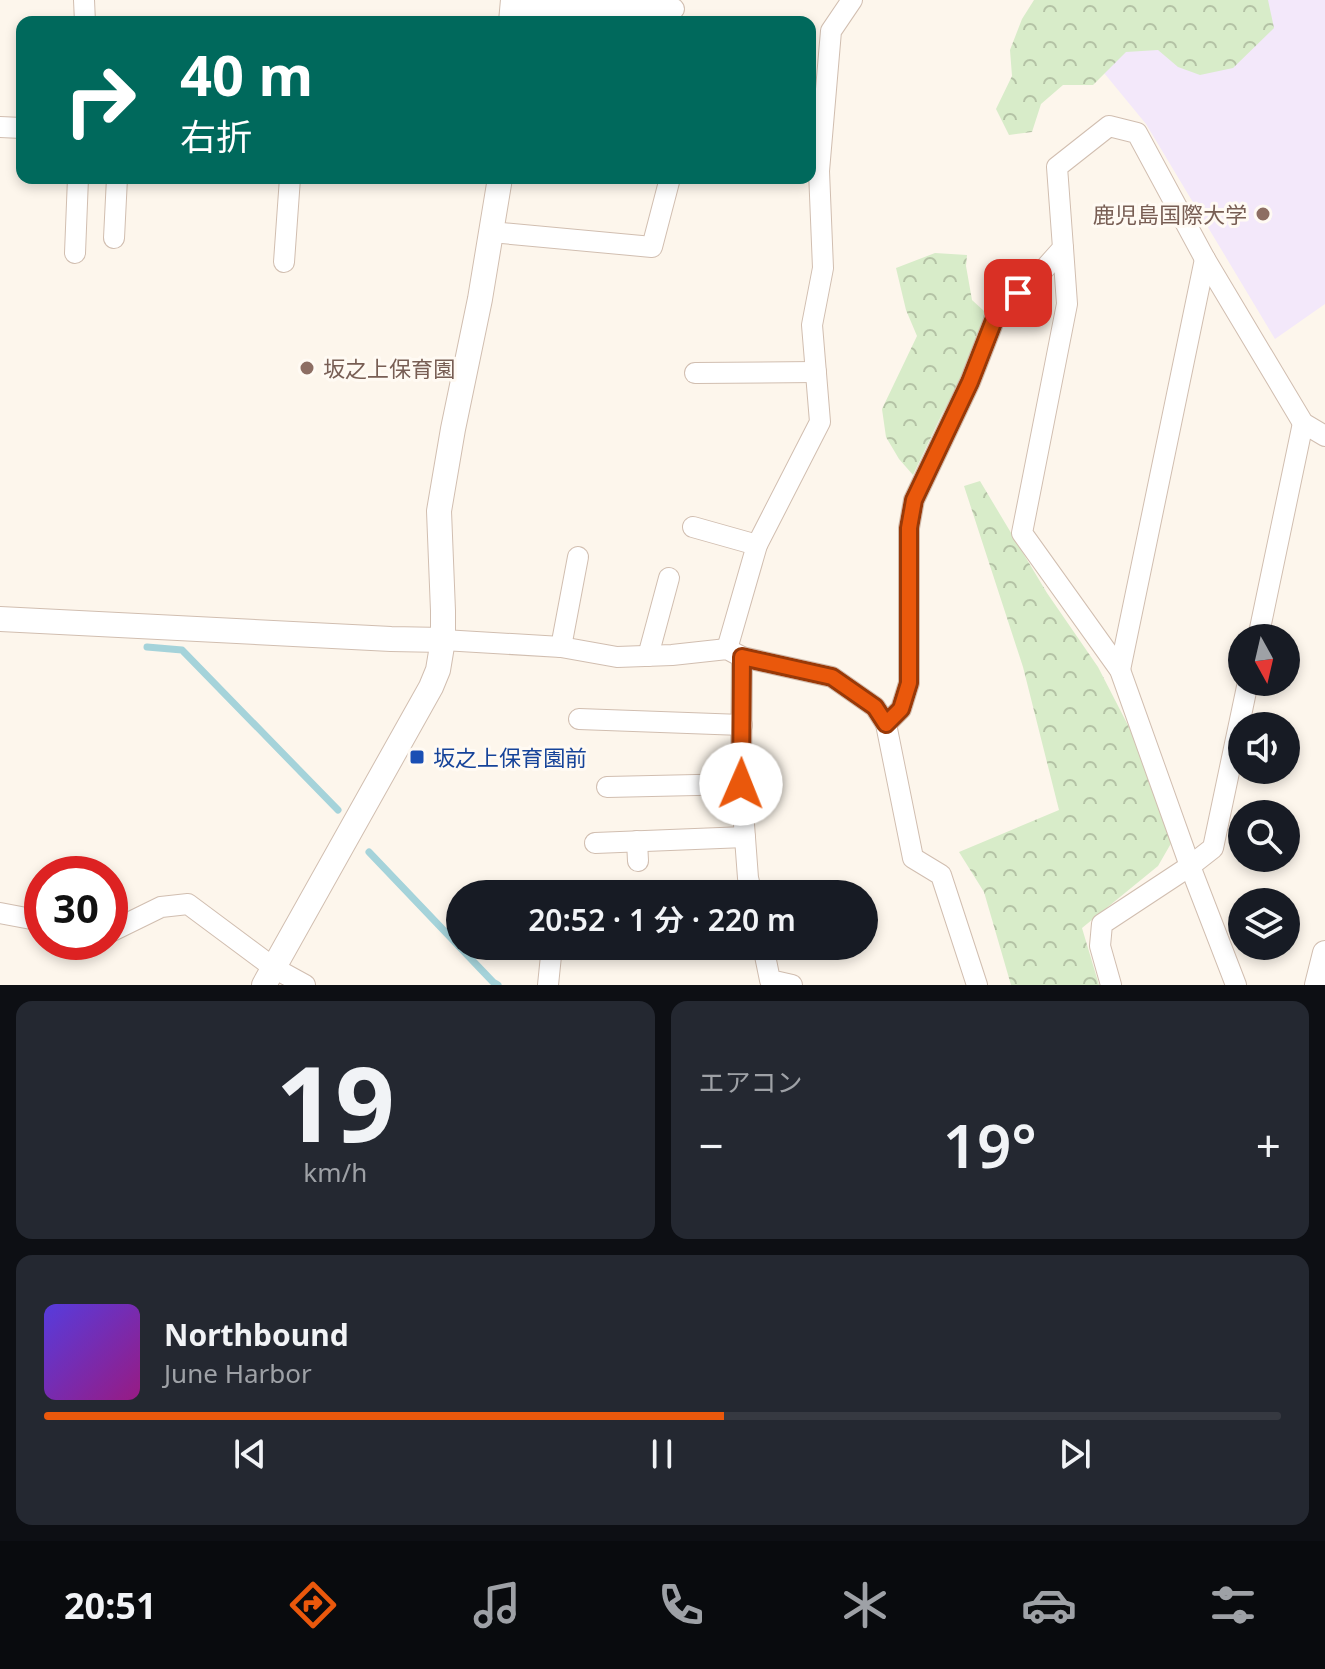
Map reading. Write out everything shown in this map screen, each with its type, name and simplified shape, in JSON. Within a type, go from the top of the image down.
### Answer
[{"type":"street","points":[[816,162],[831,31],[852,0]]},
{"type":"street","points":[[512,10],[674,9]]},
{"type":"street","points":[[1236,985],[1120,670],[1022,533],[1067,304],[1057,167],[1109,126],[1137,133],[1205,259],[1303,423],[1325,436]]},
{"type":"street","points":[[748,880],[741,784],[742,725],[735,653],[757,545],[820,422],[812,325],[823,268],[816,183]]},
{"type":"street","points":[[75,253],[78,184]]},
{"type":"street","points":[[114,238],[117,184]]},
{"type":"street","points":[[284,262],[290,184]]},
{"type":"street","points":[[269,976],[438,670],[443,640],[439,511],[499,184]]},
{"type":"street","points":[[491,232],[652,247],[668,184]]},
{"type":"street","points":[[886,724],[901,709],[909,683],[909,528],[914,500],[970,382],[998,310],[1038,276],[1063,248]]},
{"type":"street","points":[[1120,670],[1205,259]]},
{"type":"street","points":[[695,373],[816,372]]},
{"type":"street","points":[[1261,624],[1303,423]]},
{"type":"street","points":[[693,527],[757,545]]},
{"type":"street","points":[[561,647],[578,557]]},
{"type":"street","points":[[648,656],[669,578]]},
{"type":"street","points":[[0,619],[561,647],[617,657],[735,653],[832,677],[875,707],[886,724],[913,858],[941,875],[977,985]]},
{"type":"street","points":[[1111,985],[1100,946],[1102,924],[1213,848],[1245,696]]},
{"type":"street","points":[[579,719],[742,725]]},
{"type":"street","points":[[607,787],[741,784]]},
{"type":"street","points":[[595,843],[638,851],[745,837]]},
{"type":"street","points":[[128,923],[161,907],[188,904],[269,976],[305,985]]},
{"type":"street","points":[[0,913],[24,918]]},
{"type":"street","points":[[1317,985],[1325,953]]},
{"type":"street","points":[[548,985],[551,960]]},
{"type":"street","points":[[766,960],[770,980],[792,985]]},
{"type":"shaded area","name":"鹿児島国際大学","points":[[1049,0],[1325,0],[1325,304],[1275,339],[1146,124],[1063,23]]},
{"type":"green space","points":[[1034,0],[1268,0],[1274,28],[1233,68],[1200,75],[1178,67],[1158,50],[1126,52],[1093,85],[1063,85],[1041,104],[1032,132],[1009,135],[996,109],[1012,76],[1010,50],[1022,19]]},
{"type":"green space","points":[[935,253],[967,255],[972,300],[996,322],[942,414],[913,475],[886,437],[882,409],[917,336],[906,310],[896,268]]},
{"type":"green space","points":[[980,481],[1047,593],[1098,667],[1150,768],[1177,833],[1158,866],[1082,928],[1099,985],[1011,985],[984,892],[959,852],[1059,810],[1023,667],[964,486]]},
{"type":"waterway","points":[[147,647],[182,650],[338,810]]},
{"type":"waterway","points":[[369,852],[498,985]]},
{"type":"place","name":"鹿児島国際大学","points":[[1263,214]]},
{"type":"place","name":"坂之上保育園","points":[[307,368]]},
{"type":"place","name":"坂之上保育園前","points":[[417,757]]},
{"type":"route","points":[[741,784],[742,657],[832,677],[875,707],[886,724],[901,709],[909,683],[909,528],[914,500],[970,382],[998,310],[1018,293]]}]
